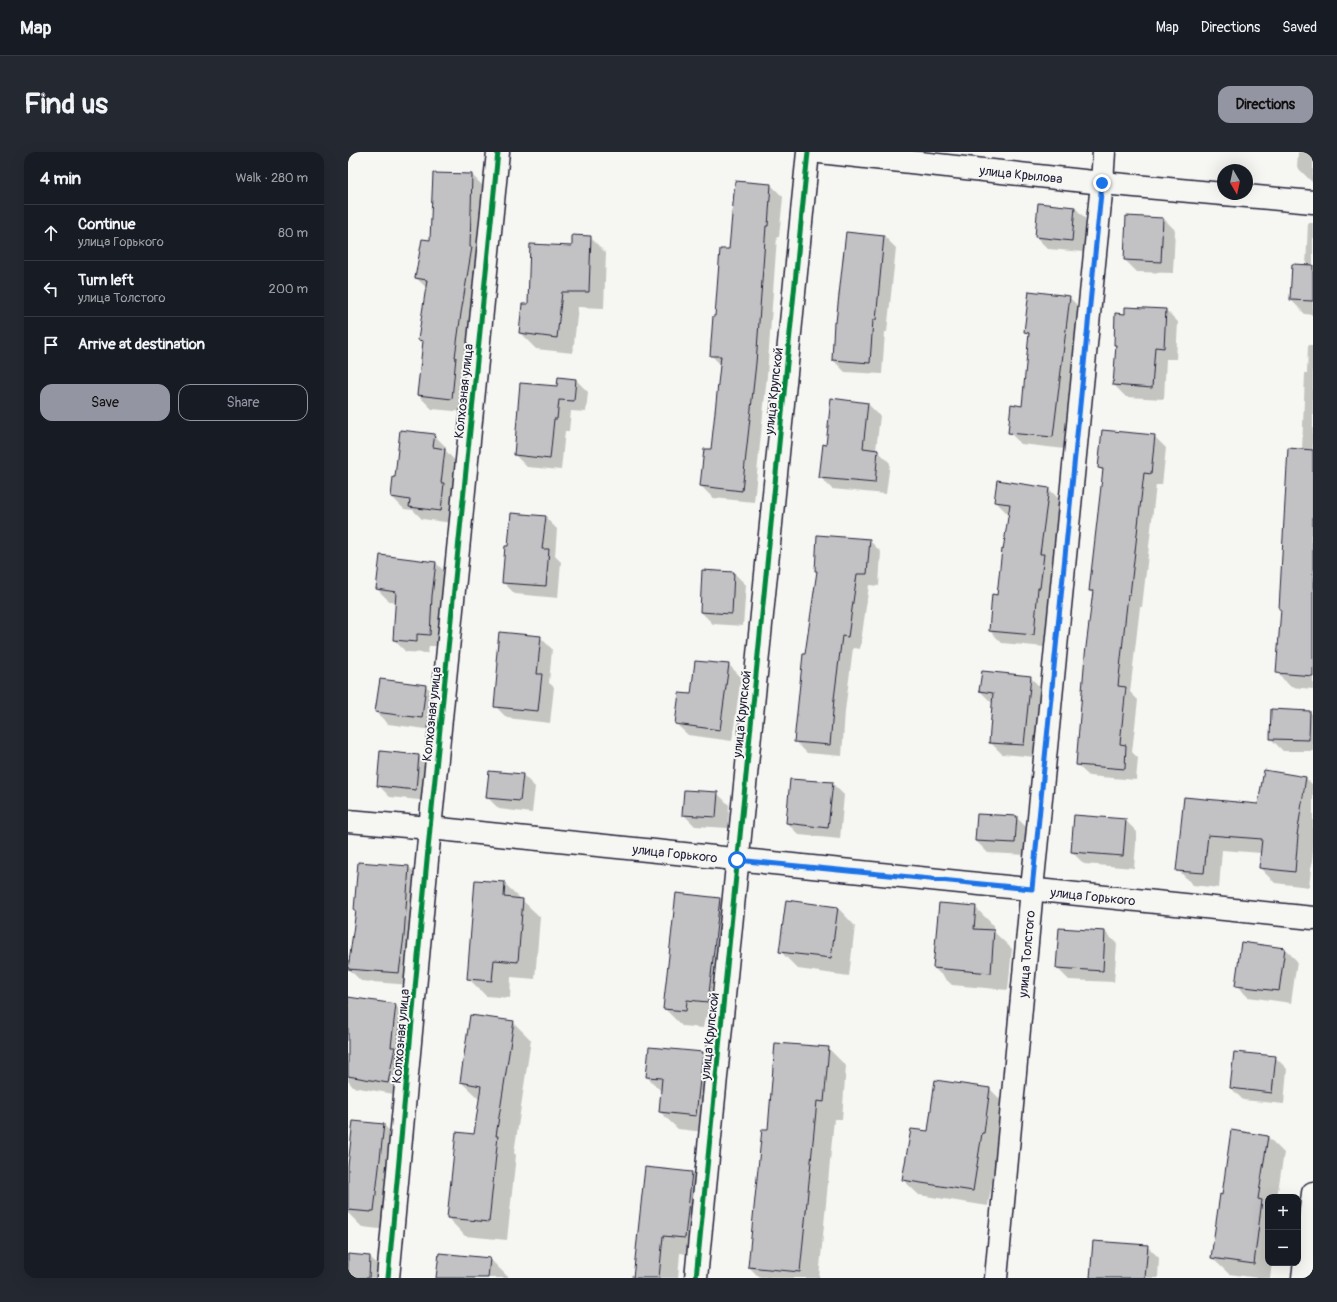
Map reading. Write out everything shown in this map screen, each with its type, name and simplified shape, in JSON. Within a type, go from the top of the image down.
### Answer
[{"type":"street","name":"Колхозная улица","points":[[388,1278],[430,828],[498,152]]},
{"type":"street","name":"улица Крупской","points":[[696,1278],[808,152]]},
{"type":"street","name":"улица Крылова","points":[[820,152],[1102,183],[1217,193]]},
{"type":"street","name":"улица Толстого","points":[[996,1278],[1032,889],[1104,152]]},
{"type":"street","name":"улица Крылова","points":[[1253,197],[1313,202]]},
{"type":"street","name":"улица Горького","points":[[348,821],[430,828],[1313,918]]},
{"type":"street","points":[[1303,1278],[1313,1194]]},
{"type":"building","points":[[433,173],[472,174],[470,247],[472,247],[455,357],[452,399],[417,395],[423,341],[418,340],[427,280],[415,278],[422,239],[430,240]]},
{"type":"building","points":[[735,181],[771,184],[768,226],[766,226],[756,363],[742,491],[700,486],[704,449],[711,449],[721,356],[710,356],[713,316],[715,316],[720,249],[729,249]]},
{"type":"building","points":[[1038,203],[1075,207],[1072,241],[1035,237]]},
{"type":"building","points":[[1126,216],[1163,218],[1161,262],[1124,260]]},
{"type":"building","points":[[846,232],[884,236],[876,320],[873,320],[870,363],[832,360],[834,322],[836,322]]},
{"type":"building","points":[[572,235],[591,236],[589,292],[562,292],[557,338],[519,333],[522,304],[528,304],[530,244],[572,246]]},
{"type":"building","points":[[1292,264],[1313,265],[1313,301],[1290,300]]},
{"type":"building","points":[[1029,291],[1070,296],[1053,437],[1008,433],[1011,404],[1022,406],[1029,333],[1024,332]]},
{"type":"building","points":[[1125,307],[1166,309],[1164,348],[1155,347],[1152,388],[1113,385],[1116,345],[1114,345],[1115,313],[1125,314]]},
{"type":"building","points":[[558,377],[576,379],[574,401],[559,400],[557,419],[554,419],[550,459],[514,455],[520,383],[557,386]]},
{"type":"building","points":[[831,398],[868,403],[863,448],[878,450],[875,483],[819,478],[823,444],[826,445]]},
{"type":"building","points":[[400,430],[435,434],[433,447],[445,449],[441,483],[444,483],[441,511],[409,507],[410,500],[391,497],[393,477],[395,477]]},
{"type":"building","points":[[1102,430],[1155,435],[1151,474],[1144,473],[1118,686],[1126,687],[1120,744],[1126,745],[1125,769],[1076,765],[1085,655],[1093,591],[1089,591],[1103,469],[1098,468]]},
{"type":"building","points":[[1288,448],[1313,450],[1313,676],[1276,673],[1281,609],[1279,609]]},
{"type":"building","points":[[997,480],[1049,488],[1040,554],[1044,554],[1040,588],[1038,588],[1034,635],[989,631],[992,594],[997,595],[1002,549],[1003,550],[1010,504],[994,502]]},
{"type":"building","points":[[511,513],[546,516],[542,549],[549,549],[546,586],[502,583],[505,546],[508,546]]},
{"type":"building","points":[[817,535],[870,539],[867,574],[857,574],[848,637],[842,636],[830,745],[794,742],[803,654],[805,654],[817,571],[815,571]]},
{"type":"building","points":[[380,555],[436,562],[432,596],[430,635],[417,634],[417,642],[393,640],[396,592],[376,589]]},
{"type":"building","points":[[702,570],[734,572],[732,614],[700,612]]},
{"type":"building","points":[[499,632],[541,636],[537,674],[542,674],[538,711],[494,707]]},
{"type":"building","points":[[695,661],[729,664],[720,730],[675,724],[679,693],[691,694]]},
{"type":"building","points":[[982,671],[1031,676],[1024,745],[989,743],[993,693],[979,691]]},
{"type":"building","points":[[380,679],[426,685],[422,718],[375,712]]},
{"type":"building","points":[[1271,709],[1310,711],[1309,740],[1270,739]]},
{"type":"building","points":[[380,751],[419,755],[416,790],[377,786]]},
{"type":"building","points":[[1264,770],[1306,777],[1297,835],[1295,872],[1259,868],[1262,839],[1208,835],[1204,873],[1176,871],[1184,797],[1258,804]]},
{"type":"building","points":[[489,771],[523,774],[520,801],[486,798]]},
{"type":"building","points":[[790,779],[833,782],[828,828],[786,823]]},
{"type":"building","points":[[684,790],[718,792],[716,817],[682,815]]},
{"type":"building","points":[[977,814],[1017,816],[1015,843],[975,841]]},
{"type":"building","points":[[1074,815],[1126,819],[1123,856],[1071,852]]},
{"type":"building","points":[[358,862],[409,866],[404,936],[399,973],[348,969],[356,910],[354,910]]},
{"type":"building","points":[[475,880],[505,882],[504,897],[523,899],[518,962],[494,960],[492,981],[467,979]]},
{"type":"building","points":[[676,893],[720,898],[708,1002],[687,1000],[686,1011],[663,1009]]},
{"type":"building","points":[[786,900],[838,907],[831,958],[779,952]]},
{"type":"building","points":[[939,903],[976,906],[974,929],[994,930],[991,973],[933,968]]},
{"type":"building","points":[[1059,928],[1105,931],[1103,971],[1056,968]]},
{"type":"building","points":[[1241,942],[1285,948],[1279,991],[1235,986]]},
{"type":"building","points":[[348,997],[396,1004],[391,1047],[395,1047],[388,1083],[348,1076]]},
{"type":"building","points":[[470,1015],[514,1021],[496,1136],[498,1136],[489,1222],[447,1218],[456,1132],[474,1134],[481,1086],[460,1082]]},
{"type":"building","points":[[775,1043],[829,1047],[824,1102],[817,1101],[800,1272],[748,1267],[762,1129],[768,1129]]},
{"type":"building","points":[[649,1047],[703,1052],[696,1116],[659,1112],[662,1078],[646,1077]]},
{"type":"building","points":[[1234,1052],[1276,1056],[1272,1093],[1230,1088]]},
{"type":"building","points":[[935,1080],[990,1088],[984,1133],[982,1133],[973,1191],[902,1180],[911,1129],[928,1131]]},
{"type":"building","points":[[353,1121],[384,1124],[374,1211],[371,1212],[348,1210],[348,1166]]},
{"type":"building","points":[[1231,1130],[1268,1136],[1258,1199],[1262,1200],[1254,1264],[1211,1258]]},
{"type":"building","points":[[645,1167],[692,1172],[685,1238],[663,1236],[659,1278],[633,1278]]},
{"type":"building","points":[[1093,1241],[1148,1245],[1145,1278],[1090,1278]]},
{"type":"building","points":[[439,1253],[490,1258],[488,1278],[436,1278]]},
{"type":"building","points":[[348,1254],[370,1256],[369,1278],[348,1278]]},
{"type":"cycle path","points":[[388,1278],[430,828],[498,152]]},
{"type":"cycle path","points":[[696,1278],[808,152]]},
{"type":"route","points":[[737,860],[1032,889],[1102,183]]}]
